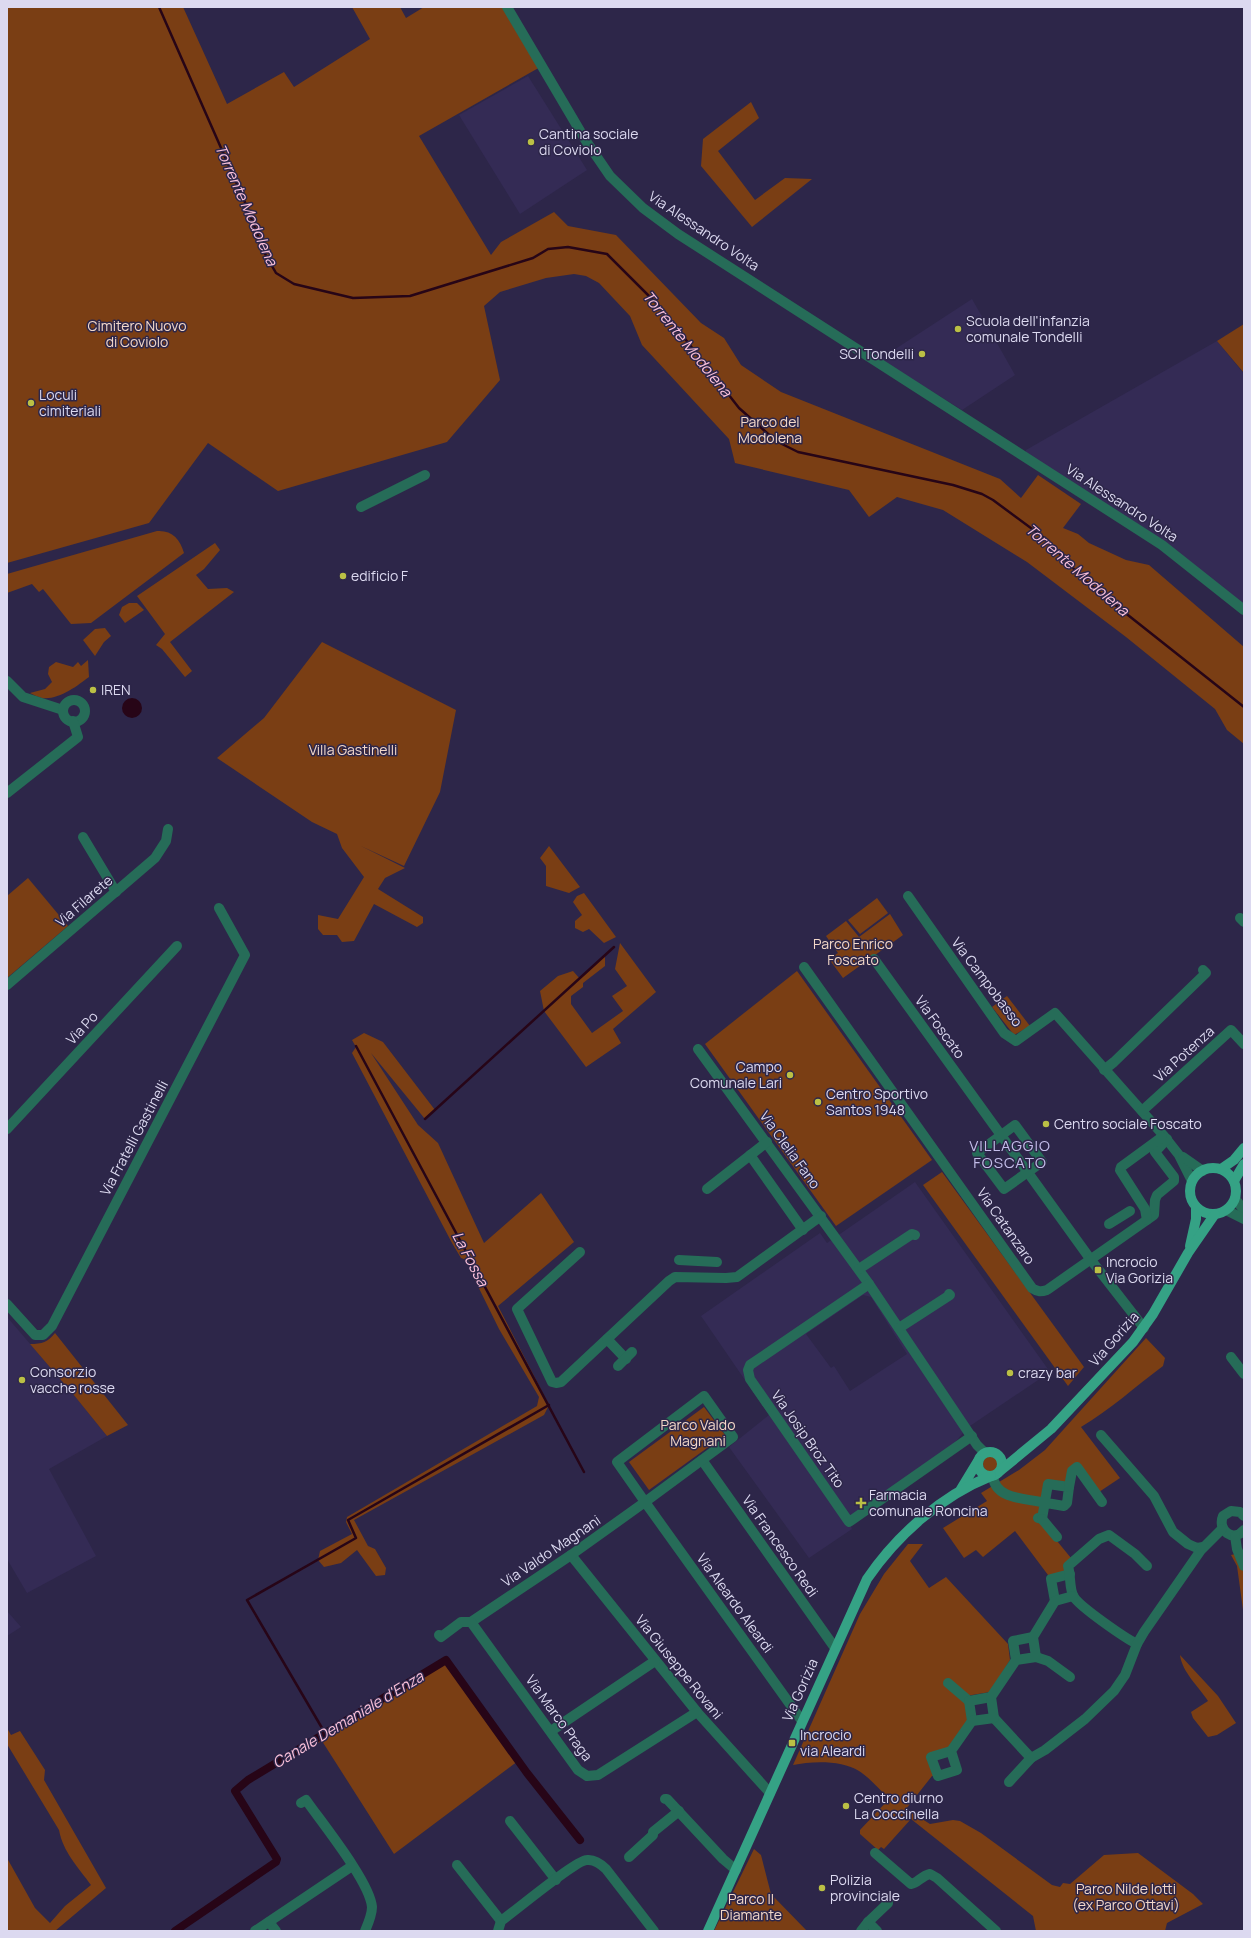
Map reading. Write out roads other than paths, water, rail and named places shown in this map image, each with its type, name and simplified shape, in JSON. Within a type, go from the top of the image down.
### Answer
[{"type":"main road","points":[[1221,1169],[1234,1160],[1244,1148]]},
{"type":"main road","points":[[1234,1181],[1244,1164]]},
{"type":"main road","points":[[1209,1168],[1221,1169],[1234,1181],[1236,1189],[1235,1199],[1226,1210],[1215,1214],[1205,1213],[1196,1206],[1191,1198],[1190,1190],[1192,1181],[1203,1170],[1209,1168]]},
{"type":"main road","points":[[1188,1253],[1196,1219],[1196,1206]]},
{"type":"main road","name":"Via Gorizia","points":[[708,1931],[857,1599],[882,1558],[900,1538],[922,1519],[960,1491],[994,1474],[1028,1448],[1064,1415],[1144,1328],[1206,1224],[1215,1214]]},
{"type":"main road","name":"Via Gorizia","points":[[960,1491],[978,1461],[985,1453],[996,1452],[1012,1454],[1028,1448]]},
{"type":"main road","points":[[978,1461],[981,1472],[994,1474],[1002,1461],[996,1452]]},
{"type":"street","name":"Via Alessandro Volta","points":[[507,7],[586,141],[610,176],[643,208],[678,234],[913,386],[932,405],[958,420],[978,427],[1162,545],[1244,610]]},
{"type":"street","points":[[361,507],[425,475]]},
{"type":"street","points":[[7,681],[23,697],[63,710]]},
{"type":"street","points":[[76,700],[81,703],[84,708],[84,714],[80,720],[73,721],[65,717],[63,710],[65,704],[76,700]]},
{"type":"street","points":[[7,793],[78,737],[73,721]]},
{"type":"street","name":"Via Filarete","points":[[7,985],[155,858],[166,841],[168,829]]},
{"type":"street","points":[[83,837],[116,892]]},
{"type":"street","name":"Via Campobasso","points":[[908,896],[1004,1033],[1016,1041],[1055,1013],[1180,1155],[1203,1170]]},
{"type":"street","name":"Via Fratelli Gastinelli","points":[[7,1304],[35,1335],[43,1335],[52,1326],[245,955],[219,908]]},
{"type":"street","name":"Via Po","points":[[7,1129],[177,946]]},
{"type":"street","name":"Via Foscato","points":[[874,959],[1000,1136],[1028,1172],[1091,1260],[1144,1328]]},
{"type":"street","name":"Via Catanzaro","points":[[804,967],[1032,1288],[1042,1292],[1047,1290],[1091,1260]]},
{"type":"street","points":[[1104,1070],[1206,973],[1203,970]]},
{"type":"street","name":"Via Potenza","points":[[1142,1111],[1231,1030],[1244,1044]]},
{"type":"street","name":"Via Clelia Fano","points":[[698,1049],[859,1269],[985,1453]]},
{"type":"street","points":[[1015,1125],[1042,1162],[1028,1172],[1004,1189],[977,1153],[1015,1125]]},
{"type":"street","points":[[1147,1220],[1145,1209],[1120,1170],[1121,1167],[1153,1149],[1165,1138]]},
{"type":"street","points":[[707,1189],[767,1142]]},
{"type":"street","points":[[1091,1260],[1156,1212],[1155,1200],[1157,1195],[1174,1181],[1174,1177],[1153,1149]]},
{"type":"street","points":[[750,1155],[803,1230]]},
{"type":"street","name":"Via Campobasso","points":[[1180,1155],[1192,1181]]},
{"type":"street","points":[[1235,1199],[1244,1210]]},
{"type":"street","points":[[1226,1210],[1244,1219]]},
{"type":"street","points":[[1127,1234],[1113,1222],[1130,1211]]},
{"type":"street","points":[[580,1252],[517,1309],[552,1382],[556,1383],[561,1382],[675,1277],[736,1277],[821,1216]]},
{"type":"street","points":[[859,1269],[912,1234],[915,1235]]},
{"type":"street","points":[[678,1260],[717,1262]]},
{"type":"street","points":[[700,1262],[701,1278]]},
{"type":"street","name":"Via Josip Broz Tito","points":[[869,1284],[750,1365],[748,1370],[750,1379],[849,1522],[972,1436]]},
{"type":"street","points":[[900,1328],[950,1295],[949,1294]]},
{"type":"street","points":[[607,1339],[629,1355],[618,1366]]},
{"type":"street","points":[[1232,1357],[1244,1374]]},
{"type":"street","name":"Via Aleardo Aleardi","points":[[646,1502],[734,1437],[704,1396],[617,1462],[802,1720]]},
{"type":"street","points":[[1101,1436],[1154,1496],[1173,1532],[1188,1544],[1197,1548],[1204,1547]]},
{"type":"street","name":"Via Francesco Redi","points":[[702,1460],[835,1648]]},
{"type":"street","points":[[994,1474],[994,1484],[1003,1494],[1064,1506],[1067,1503],[1072,1471],[1077,1467],[1102,1502]]},
{"type":"street","points":[[1057,1537],[1040,1519],[1048,1484],[1069,1486]]},
{"type":"street","name":"Via Valdo Magnani","points":[[471,1622],[646,1502]]},
{"type":"street","points":[[1009,1782],[1031,1758],[1045,1750],[1085,1719],[1114,1691],[1125,1675],[1137,1644],[1204,1547],[1222,1529],[1222,1520],[1227,1512],[1236,1510],[1244,1515]]},
{"type":"street","points":[[1222,1529],[1229,1535],[1235,1536],[1244,1530]]},
{"type":"street","points":[[1137,1644],[1122,1636],[1082,1606],[1073,1596],[1068,1566],[1099,1539],[1109,1536],[1135,1554],[1147,1566]]},
{"type":"street","points":[[1235,1536],[1237,1549],[1244,1566]]},
{"type":"street","name":"Via Giuseppe Rovani","points":[[572,1554],[655,1661],[697,1712],[770,1793]]},
{"type":"street","points":[[1036,1657],[1033,1637],[1055,1601],[1051,1579],[1070,1574]]},
{"type":"street","points":[[1055,1601],[1073,1596]]},
{"type":"street","points":[[439,1635],[441,1637],[461,1622],[471,1622]]},
{"type":"street","name":"Via Marco Praga","points":[[471,1622],[582,1774],[593,1776],[598,1775],[697,1712]]},
{"type":"street","points":[[1031,1758],[994,1718],[991,1697],[1016,1660],[1013,1641],[1033,1637]]},
{"type":"street","points":[[1016,1660],[1036,1657],[1048,1661],[1070,1677]]},
{"type":"street","points":[[551,1731],[655,1661]]},
{"type":"street","points":[[948,1683],[969,1701],[972,1721],[951,1751]]},
{"type":"street","points":[[969,1701],[991,1697]]},
{"type":"street","points":[[972,1721],[994,1718]]},
{"type":"street","points":[[664,1799],[667,1799],[723,1859],[736,1870]]},
{"type":"street","points":[[301,1803],[306,1800],[367,1889],[372,1908],[370,1921],[365,1931]]},
{"type":"street","points":[[629,1857],[653,1835],[653,1832],[679,1811]]},
{"type":"street","points":[[510,1821],[556,1880]]},
{"type":"street","points":[[875,1853],[911,1884],[915,1883],[922,1876],[930,1874],[937,1878],[996,1931]]},
{"type":"street","points":[[457,1865],[499,1926],[581,1861],[589,1859],[599,1863],[606,1869],[654,1931]]},
{"type":"street","points":[[255,1931],[352,1866]]},
{"type":"street","points":[[861,1931],[868,1922],[888,1903]]},
{"type":"street","points":[[269,1922],[276,1931]]},
{"type":"street","points":[[868,1922],[878,1931]]},
{"type":"waterway","name":"Torrente Modolena","points":[[159,7],[247,207],[264,252],[276,273],[294,284],[353,298],[410,296],[533,258],[548,249],[568,247],[607,254],[661,308],[739,408],[776,441],[798,452],[953,485],[982,494],[993,500],[1047,540],[1085,581],[1244,707]]},
{"type":"waterway","points":[[425,1119],[614,947]]},
{"type":"waterway","name":"La Fossa","points":[[356,1046],[584,1472]]},
{"type":"waterway","points":[[322,1728],[247,1600],[356,1538],[348,1520],[549,1405]]},
{"type":"waterway","name":"Canale Demaniale d'Enza","points":[[175,1931],[276,1862],[277,1859],[235,1791],[248,1780],[446,1660],[527,1773],[580,1840]]},
{"type":"place","name":"Cantina sociale di Coviolo","points":[[531,142]]},
{"type":"place","name":"Scuola dell'infanzia comunale Tondelli","points":[[958,329]]},
{"type":"place","name":"SCI Tondelli","points":[[922,354]]},
{"type":"place","name":"Loculi cimiteriali","points":[[31,403]]},
{"type":"place","name":"edificio F","points":[[343,576]]},
{"type":"place","name":"IREN","points":[[93,690]]},
{"type":"place","name":"Campo Comunale Lari","points":[[790,1075]]},
{"type":"place","name":"Centro Sportivo Santos 1948","points":[[818,1102]]},
{"type":"place","name":"Centro sociale Foscato","points":[[1046,1124]]},
{"type":"place","name":"Incrocio Via Gorizia","points":[[1098,1270]]},
{"type":"place","name":"crazy bar","points":[[1010,1373]]},
{"type":"place","name":"Consorzio vacche rosse","points":[[22,1380]]},
{"type":"place","name":"Farmacia comunale Roncina","points":[[861,1503]]},
{"type":"place","name":"Incrocio via Aleardi","points":[[792,1743]]},
{"type":"place","name":"Centro diurno La Coccinella","points":[[846,1806]]},
{"type":"place","name":"Polizia provinciale","points":[[822,1888]]},
{"type":"district","name":"VILLAGGIO FOSCATO","points":[[1010,1154]]},
{"type":"park label","name":"Cimitero Nuovo di Coviolo","points":[[137,334]]},
{"type":"park label","name":"Parco del Modolena","points":[[770,430]]},
{"type":"park label","name":"Villa Gastinelli","points":[[353,750]]},
{"type":"park label","name":"Parco Enrico Foscato","points":[[853,952]]},
{"type":"park label","name":"Parco Valdo Magnani","points":[[698,1434]]},
{"type":"park label","name":"Parco Nilde Iotti (ex Parco Ottavi)","points":[[1126,1898]]},
{"type":"park label","name":"Parco Il Diamante","points":[[751,1908]]}]
